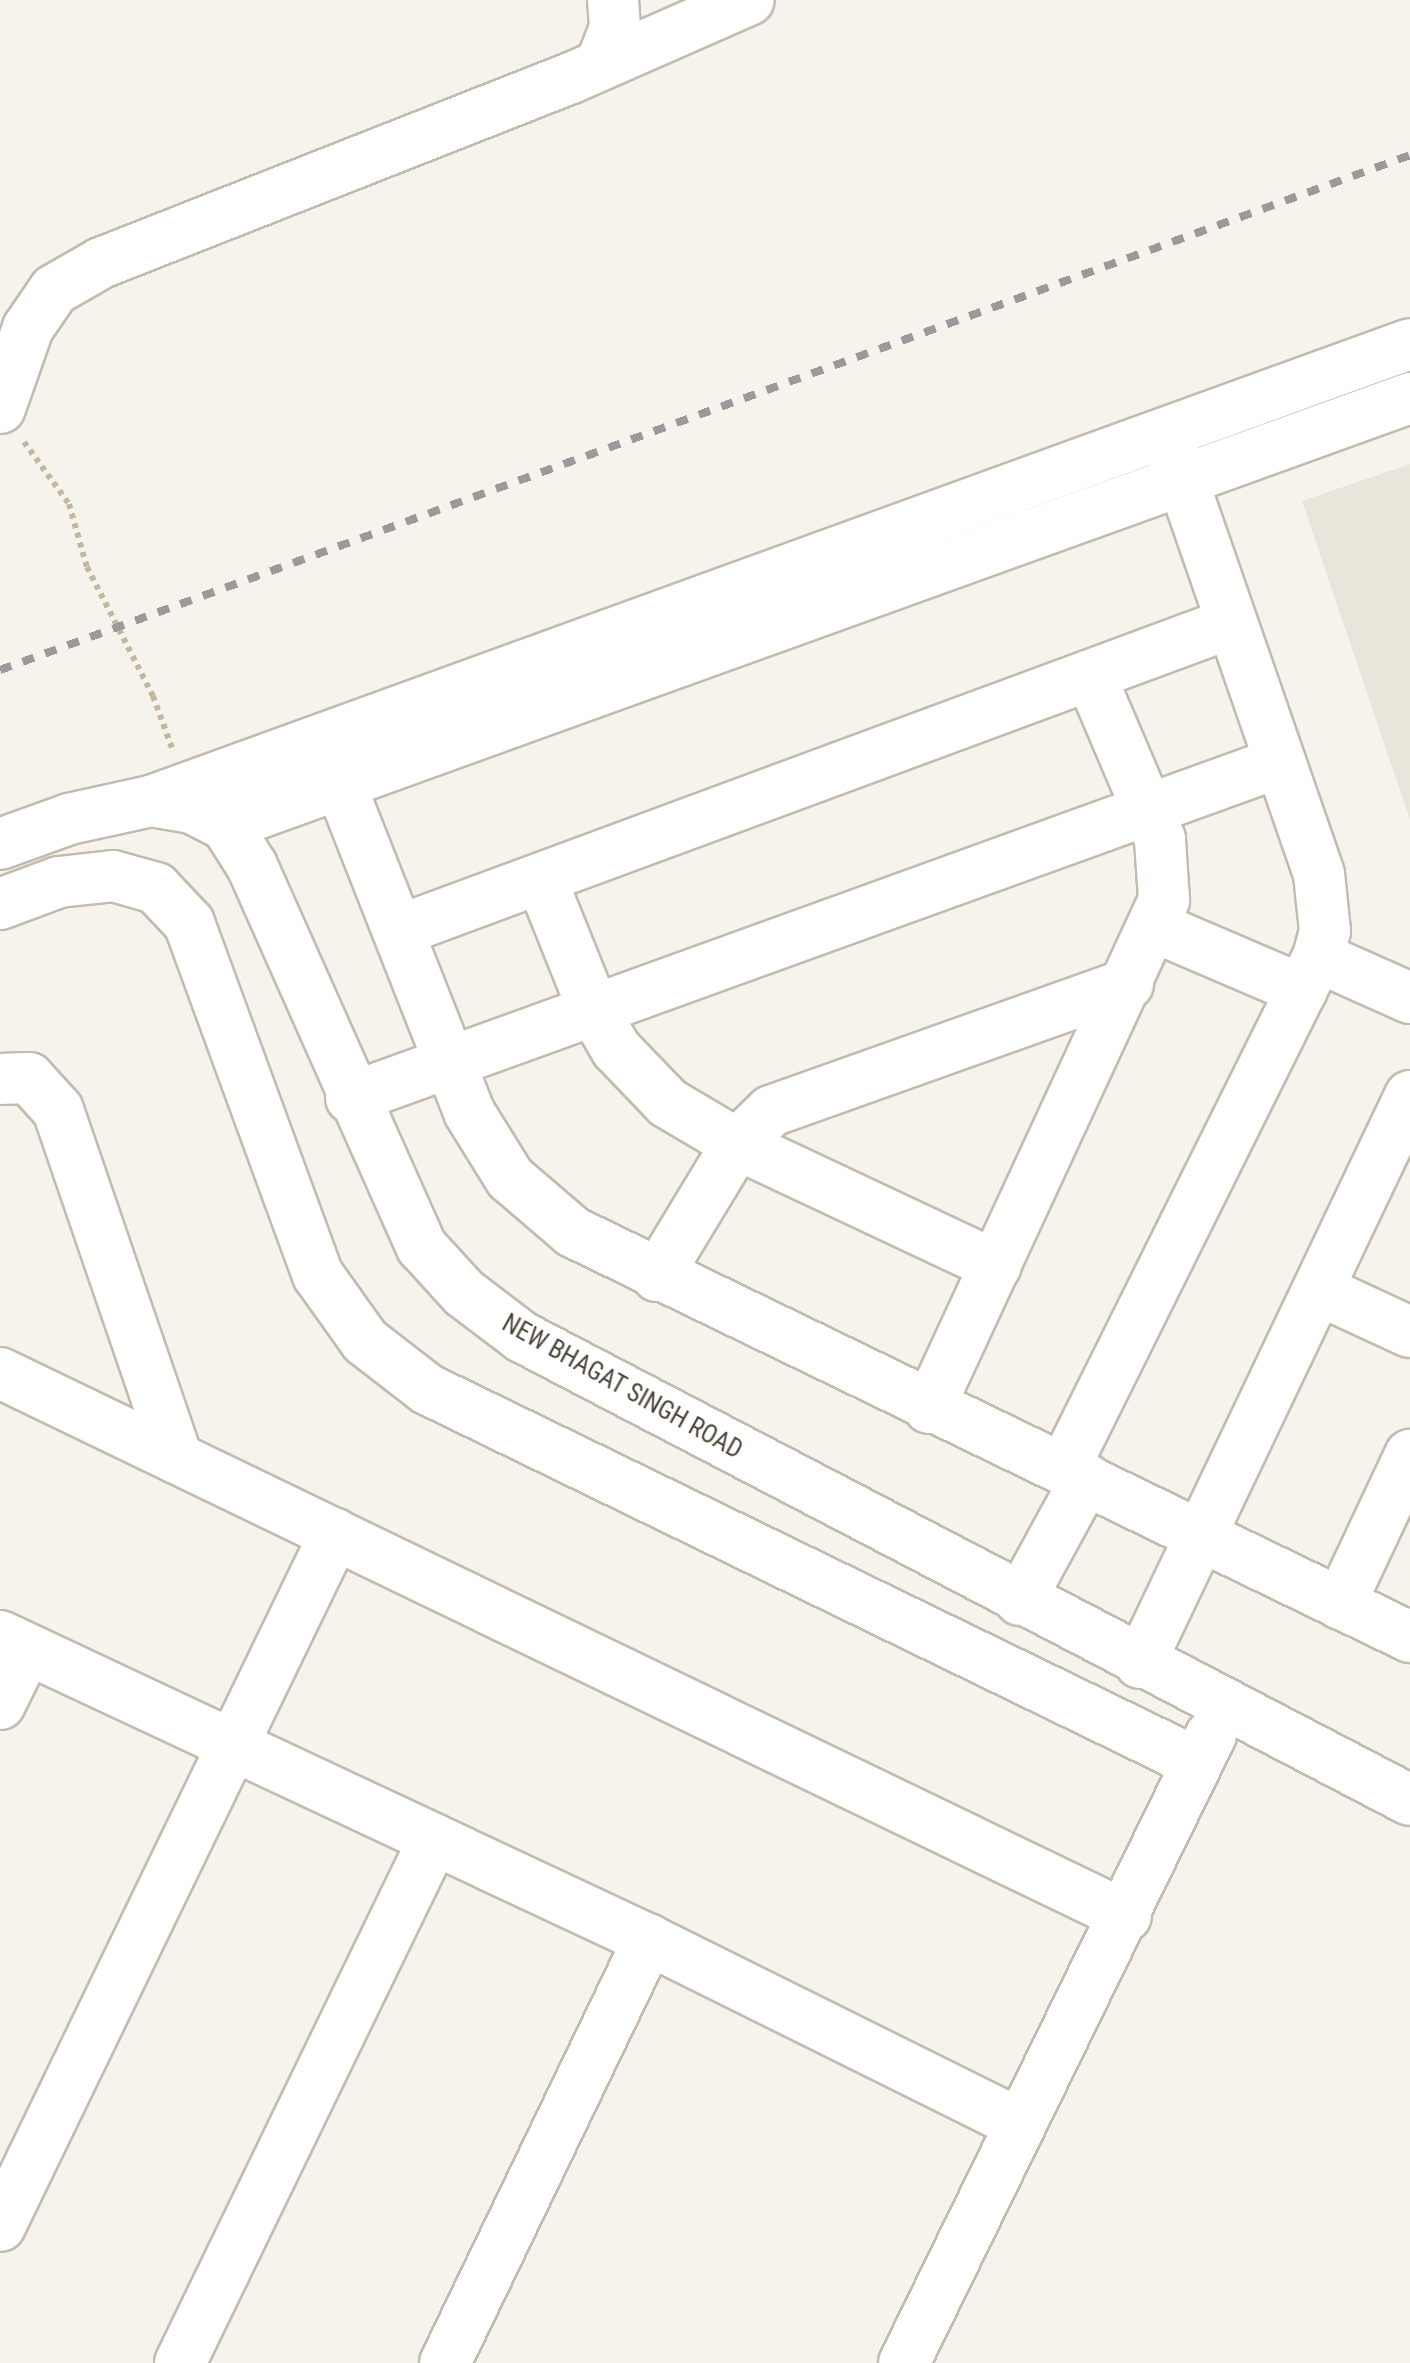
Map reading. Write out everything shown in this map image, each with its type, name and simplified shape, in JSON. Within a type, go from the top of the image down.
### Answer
[{"type":"street","points":[[603,59],[615,28],[613,0]]},
{"type":"street","points":[[6,418],[28,328],[54,290],[101,262],[571,78],[603,59],[749,0]]},
{"type":"street","points":[[0,844],[69,819],[168,795],[1410,344]]},
{"type":"street","points":[[168,795],[226,825],[1410,398]]},
{"type":"street","points":[[1020,1600],[1075,1473],[1310,973],[1326,904],[1166,432]]},
{"type":"street","points":[[398,931],[1231,623]]},
{"type":"street","points":[[928,1408],[1155,926],[1166,870],[1149,814],[1090,675]]},
{"type":"street","points":[[350,1098],[1149,814],[1280,762]]},
{"type":"street","points":[[340,784],[469,1112],[510,1178],[572,1232],[928,1408],[1075,1473],[1410,1638]]},
{"type":"street","name":"NEW BHAGAT SINGH ROAD","points":[[226,825],[252,866],[350,1098],[422,1247],[464,1294],[522,1337],[1225,1708],[1410,1800]]},
{"type":"street","points":[[0,904],[59,882],[113,876],[156,888],[189,923],[318,1275],[365,1341],[427,1388],[1197,1763]]},
{"type":"street","points":[[541,879],[595,1013],[616,1049],[668,1103],[736,1144],[996,1266]]},
{"type":"street","points":[[1155,926],[1310,973],[1410,998]]},
{"type":"street","points":[[657,1276],[736,1144],[796,1097],[1128,984]]},
{"type":"street","points":[[0,1079],[29,1078],[58,1110],[177,1458]]},
{"type":"street","points":[[1140,1663],[1319,1290],[1396,1161],[1410,1096]]},
{"type":"street","points":[[1319,1290],[1410,1332]]},
{"type":"street","points":[[0,1373],[1126,1916]]},
{"type":"street","points":[[1340,1604],[1410,1454]]},
{"type":"street","points":[[0,2226],[335,1534]]},
{"type":"street","points":[[0,1704],[14,1642],[648,1940],[1016,2123]]},
{"type":"street","points":[[904,2363],[1016,2123],[1126,1916],[1225,1708]]},
{"type":"street","points":[[180,2363],[434,1840]]},
{"type":"street","points":[[444,2363],[648,1940]]},
{"type":"path","points":[[6,418],[69,504],[87,567],[153,696],[168,795]]},
{"type":"shaded area","points":[[1410,464],[1410,820],[1302,501]]},
{"type":"railway","points":[[0,670],[1410,155]]}]
